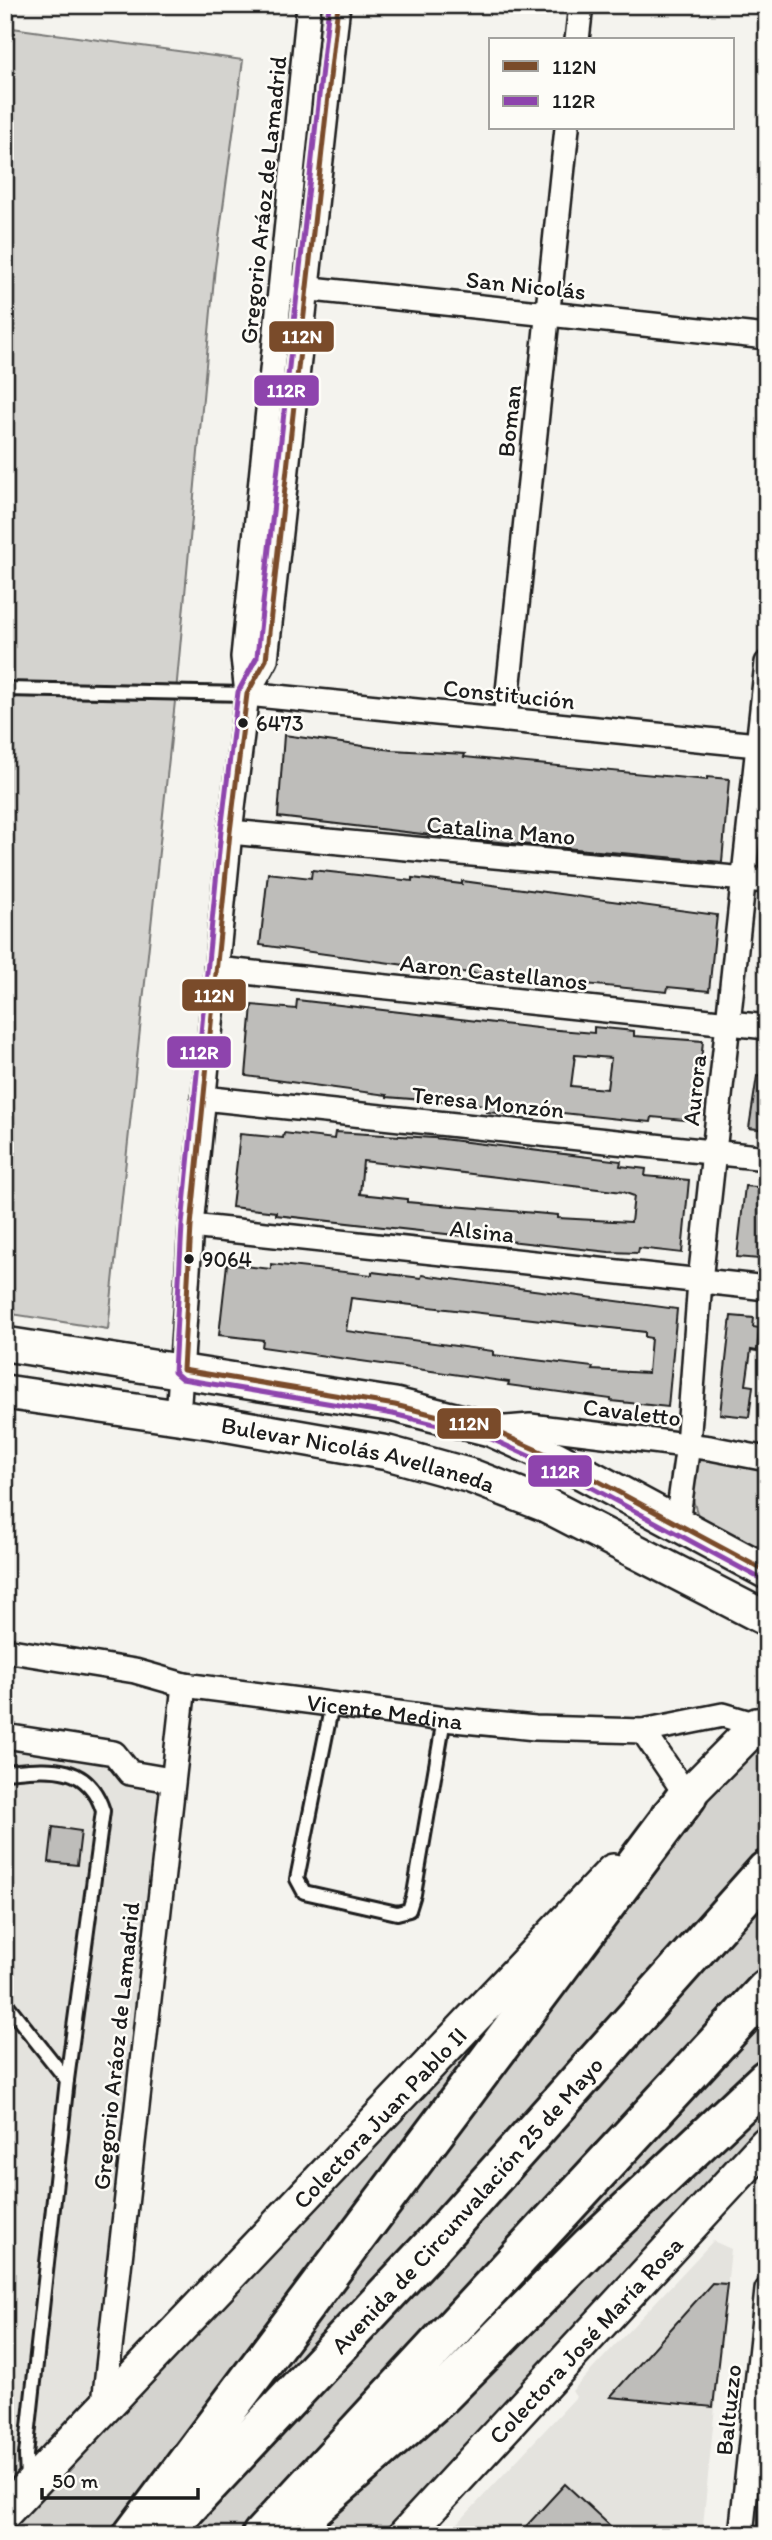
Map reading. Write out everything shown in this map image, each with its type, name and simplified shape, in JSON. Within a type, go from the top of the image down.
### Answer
[{"type":"highway","points":[[133,2535],[687,1796]]},
{"type":"highway","name":"Avenida de Circunvalación 25 de Mayo","points":[[161,2535],[431,2248],[767,1870]]},
{"type":"highway","points":[[262,2535],[767,1989]]},
{"type":"highway","points":[[276,2535],[331,2496],[441,2396],[591,2245],[767,2079]]},
{"type":"main road","name":"Bulevar Nicolás Avellaneda","points":[[5,1344],[395,1405],[490,1429],[555,1458],[767,1572]]},
{"type":"main road","name":"Bulevar Nicolás Avellaneda","points":[[5,1392],[178,1417],[388,1453],[471,1476],[546,1505],[767,1619]]},
{"type":"main road","name":"Colectora Juan Pablo II","points":[[5,2512],[103,2412],[547,1940],[687,1796],[762,1724]]},
{"type":"main road","name":"Colectora José María Rosa","points":[[405,2535],[767,2143]]},
{"type":"street","name":"Gregorio Aráoz de Lamadrid","points":[[178,1417],[203,1098],[247,694],[243,657],[309,5]]},
{"type":"street","name":"Gregorio Aráoz de Lamadrid","points":[[247,694],[266,660],[338,5]]},
{"type":"street","points":[[577,38],[580,5]]},
{"type":"street","name":"Boman","points":[[505,720],[567,130]]},
{"type":"street","name":"San Nicolás","points":[[281,285],[767,337]]},
{"type":"street","name":"Aurora","points":[[677,1523],[688,1445],[700,1281],[743,878],[762,746],[767,663]]},
{"type":"street","name":"Constitución","points":[[247,694],[762,746]]},
{"type":"street","name":"Catalina Mano","points":[[230,832],[767,881]]},
{"type":"street","name":"Aaron Castellanos","points":[[216,969],[767,1027]]},
{"type":"street","name":"Teresa Monzón","points":[[203,1098],[767,1158]]},
{"type":"street","name":"Alsina","points":[[191,1227],[767,1288]]},
{"type":"street","name":"Cavaletto","points":[[490,1429],[530,1426],[688,1445],[767,1459]]},
{"type":"street","name":"Vicente Medina","points":[[5,1650],[135,1671],[184,1685],[444,1719],[535,1728],[643,1731],[723,1715],[762,1724]]},
{"type":"street","name":"Gregorio Aráoz de Lamadrid","points":[[103,2412],[171,1780],[184,1685]]},
{"type":"street","points":[[643,1731],[687,1796]]},
{"type":"street","points":[[5,1736],[114,1753],[130,1773],[171,1780]]},
{"type":"street","name":"Baltuzzo","points":[[741,2535],[767,2290]]},
{"type":"lane","points":[[5,689],[247,694]]},
{"type":"lane","points":[[332,1704],[297,1879],[304,1892],[397,1913],[409,1910],[414,1894],[444,1719]]},
{"type":"lane","points":[[5,1772],[44,1769],[79,1776],[97,1791],[103,1811],[67,2080],[26,2455],[28,2488]]},
{"type":"lane","points":[[5,2002],[67,2080]]},
{"type":"shaded area","points":[[5,27],[243,60],[215,267],[176,692],[108,1329],[5,1313]]},
{"type":"shaded area","points":[[697,1454],[767,1468],[767,1556],[699,1519],[692,1497]]},
{"type":"shaded area","points":[[767,1708],[767,2143],[405,2535],[5,2535],[5,2512]]},
{"type":"shaded area","points":[[5,1736],[171,1780],[103,2412],[5,2512]]},
{"type":"shaded area","points":[[713,2241],[731,2249],[702,2535],[447,2535],[576,2397],[572,2391]]},
{"type":"building","points":[[284,735],[392,750],[465,754],[464,757],[707,780],[707,777],[729,779],[722,862],[465,839],[278,817]]},
{"type":"building","points":[[312,870],[412,881],[412,878],[462,884],[462,881],[717,915],[709,991],[668,987],[667,992],[441,970],[260,945],[268,873],[311,878]]},
{"type":"building","points":[[297,1000],[546,1029],[594,1033],[594,1027],[634,1031],[634,1036],[703,1041],[695,1121],[652,1117],[651,1122],[526,1109],[526,1115],[486,1112],[486,1105],[387,1097],[246,1076],[252,1005],[296,1009]],"holes":[[[575,1055],[611,1058],[607,1089],[571,1086]]]},
{"type":"building","points":[[757,1076],[767,1077],[767,1130],[749,1128]]},
{"type":"building","points":[[335,1132],[434,1138],[621,1161],[620,1166],[646,1169],[645,1176],[689,1180],[682,1253],[639,1248],[638,1253],[609,1252],[276,1215],[276,1212],[232,1207],[240,1134],[283,1138],[284,1133],[334,1139]],"holes":[[[363,1161],[623,1192],[634,1196],[631,1222],[558,1218],[558,1215],[407,1202],[407,1199],[360,1194]]]},
{"type":"building","points":[[745,1186],[767,1188],[767,1251],[761,1250],[759,1259],[737,1257]]},
{"type":"building","points":[[227,1264],[271,1269],[271,1264],[421,1278],[422,1275],[677,1309],[668,1407],[611,1401],[508,1385],[509,1382],[262,1347],[263,1340],[219,1335]],"holes":[[[351,1298],[645,1332],[645,1337],[651,1338],[648,1373],[592,1370],[593,1367],[493,1355],[493,1351],[346,1331]]]},
{"type":"building","points":[[731,1316],[754,1318],[753,1327],[759,1328],[757,1351],[751,1350],[746,1385],[753,1386],[749,1417],[720,1414]]},
{"type":"building","points":[[53,1827],[81,1831],[77,1865],[49,1862]]},
{"type":"building","points":[[712,2283],[727,2284],[713,2407],[610,2397]]},
{"type":"building","points":[[565,2484],[620,2535],[518,2535]]},
{"type":"transit line","name":"112R","points":[[329,5],[257,657],[238,692],[221,831],[182,1225],[174,1372],[182,1379],[393,1414],[487,1437],[551,1466],[763,1580]]},
{"type":"transit line","name":"112N","points":[[338,5],[266,660],[247,694],[230,832],[191,1226],[183,1370],[395,1405],[490,1429],[555,1458],[767,1572]]},
{"type":"place","name":"6473","points":[[243,723]]},
{"type":"place","name":"9064","points":[[189,1259]]}]
